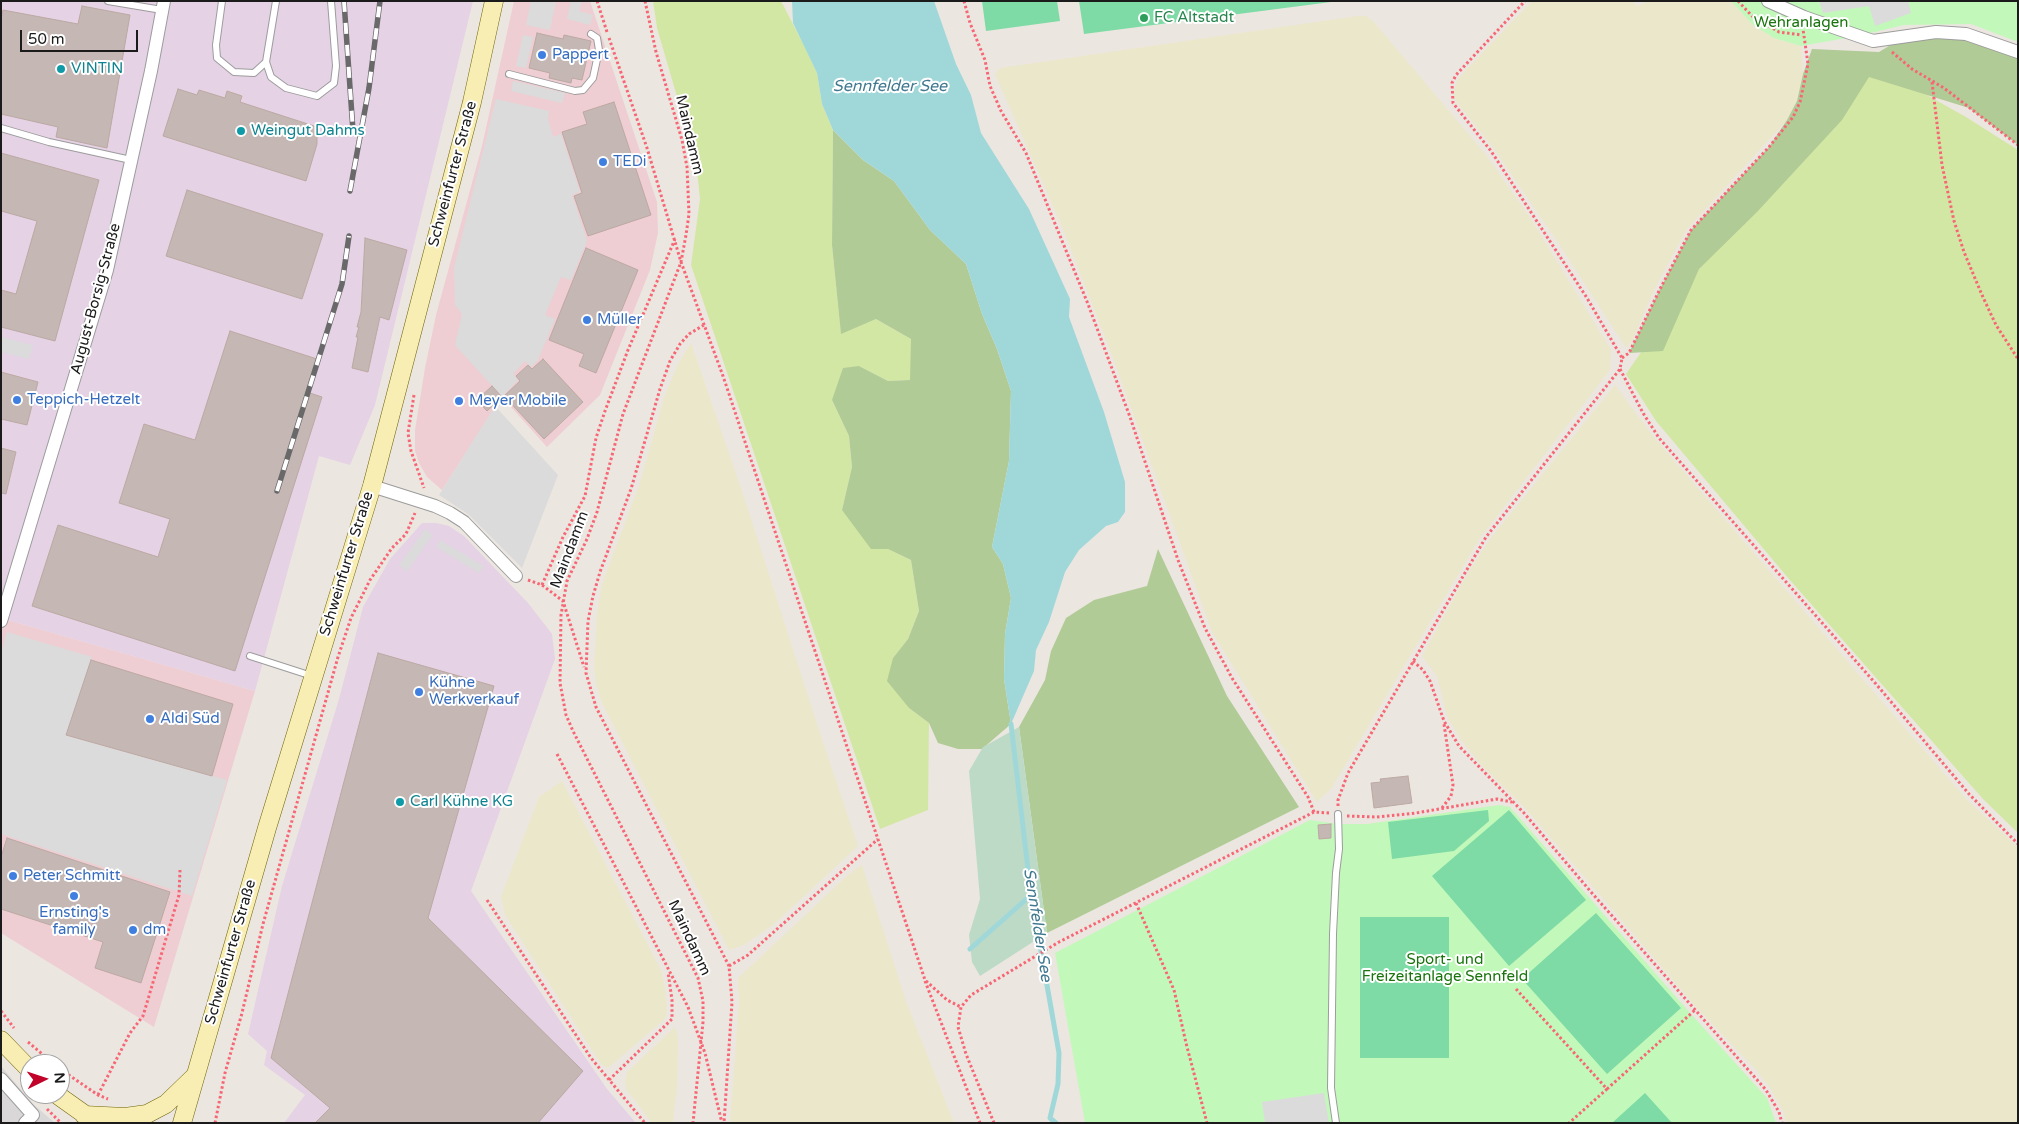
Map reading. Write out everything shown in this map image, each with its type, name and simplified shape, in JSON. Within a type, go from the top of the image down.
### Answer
[{"type":"main road","name":"Schweinfurter Straße","points":[[182,1123],[312,676],[372,486],[470,111],[494,1]]},
{"type":"main road","points":[[1,1040],[20,1060]]},
{"type":"main road","points":[[70,1104],[90,1119],[125,1118],[147,1114],[166,1104],[196,1075]]},
{"type":"street","points":[[1768,1],[1804,17],[1872,41],[1936,32],[1966,34],[2018,52]]},
{"type":"street","name":"August-Borsig-Straße","points":[[1,621],[107,270],[163,6]]},
{"type":"street","points":[[372,486],[450,513],[464,522],[516,576]]},
{"type":"street","points":[[1,1079],[33,1115],[25,1123]]},
{"type":"lane","points":[[108,1],[163,6]]},
{"type":"lane","points":[[222,1],[216,45],[217,58],[234,72],[254,73],[266,62]]},
{"type":"lane","points":[[276,1],[266,62],[271,77],[286,88],[317,96],[334,83],[336,66],[331,1]]},
{"type":"lane","points":[[509,74],[574,91],[583,90],[593,78],[599,50],[597,38],[591,34]]},
{"type":"lane","points":[[1,128],[49,142],[131,160]]},
{"type":"lane","points":[[250,656],[312,676]]},
{"type":"lane","points":[[1336,1123],[1331,1088],[1333,934],[1339,849],[1338,814]]},
{"type":"path","points":[[596,1],[647,148],[681,262],[723,376],[925,980],[980,1123]]},
{"type":"path","name":"Maindamm","points":[[644,1],[654,45],[682,140],[687,166],[689,214],[681,262],[625,408],[597,512],[587,539],[567,581],[561,615],[560,683],[566,715],[698,978],[703,1001],[703,1022],[693,1123]]},
{"type":"path","points":[[964,1],[970,23],[985,60],[990,86],[1001,111],[1026,154],[1088,304],[1130,417],[1178,560],[1205,628],[1232,678],[1308,797],[1314,812]]},
{"type":"path","points":[[1338,814],[1338,800],[1348,773],[1486,538],[1620,369],[1622,358],[1587,298],[1491,151],[1453,103],[1452,83],[1456,75],[1525,1]]},
{"type":"path","points":[[1622,358],[1629,353],[1691,230],[1769,147],[1793,117],[1800,102],[1808,64],[1802,35],[1779,32],[1752,16],[1738,1]]},
{"type":"path","points":[[1882,41],[1912,70],[1944,88],[2018,145]]},
{"type":"path","points":[[1932,82],[1942,165],[1954,221],[1964,252],[1982,295],[1996,325],[2018,359]]},
{"type":"path","points":[[542,585],[563,536],[585,496],[596,438],[605,411],[628,350],[675,240]]},
{"type":"path","points":[[586,673],[588,628],[592,596],[626,505],[660,389],[670,361],[680,344],[689,334],[704,325]]},
{"type":"path","points":[[1620,369],[1643,413],[1659,438],[1850,654],[1969,794],[2018,844]]},
{"type":"path","points":[[215,1123],[225,1073],[242,1013],[263,924],[338,657],[351,618],[370,580],[392,548],[406,534],[424,487],[411,451],[408,432],[415,390]]},
{"type":"path","points":[[516,576],[542,585],[563,601],[571,620],[596,707],[729,966],[732,1002],[723,1123]]},
{"type":"path","points":[[1413,661],[1423,670],[1430,681],[1444,721],[1453,785],[1451,796],[1442,809]]},
{"type":"path","points":[[1444,721],[1459,746],[1524,813],[1555,851],[1766,1090],[1779,1112],[1782,1123]]},
{"type":"path","points":[[557,754],[688,1007],[700,1038],[723,1123]]},
{"type":"path","points":[[994,1123],[962,1042],[958,1027],[961,1007],[971,995],[1025,961],[1314,812],[1358,818],[1442,809],[1497,799],[1512,802]]},
{"type":"path","points":[[729,966],[748,955],[878,838]]},
{"type":"path","points":[[98,1096],[130,1033],[143,1016],[179,895],[180,870]]},
{"type":"path","points":[[487,900],[591,1058],[645,1123]]},
{"type":"path","points":[[1136,903],[1174,990],[1207,1123]]},
{"type":"path","points":[[609,1080],[672,1020],[672,1000],[668,969]]},
{"type":"path","points":[[925,980],[947,1000],[961,1007]]},
{"type":"path","points":[[1516,989],[1607,1089]]},
{"type":"path","points":[[1569,1123],[1695,1010]]},
{"type":"path","points":[[1,1011],[20,1034]]},
{"type":"path","points":[[26,1040],[42,1054]]},
{"type":"path","points":[[70,1076],[98,1096],[112,1100]]},
{"type":"shaded area","points":[[1,1],[473,1],[375,405],[350,465],[319,456],[255,691],[1,618]]},
{"type":"shaded area","points":[[514,1],[590,1],[657,202],[658,233],[650,270],[600,395],[547,447],[502,397],[442,490],[427,477],[419,463],[415,451],[415,430],[436,315],[482,146]]},
{"type":"shaded area","points":[[531,1],[556,1],[550,30],[526,25]]},
{"type":"shaded area","points":[[571,1],[582,1],[579,11],[593,15],[590,25],[567,19]]},
{"type":"shaded area","points":[[1532,1],[1632,1],[1637,6],[1649,1],[1731,1],[1753,25],[1774,38],[1801,46],[1803,74],[1797,101],[1787,120],[1687,229],[1655,288],[1632,341],[1626,348],[1559,244],[1494,149],[1455,100],[1454,90],[1457,81]]},
{"type":"shaded area","points":[[1819,1],[1908,1],[1911,13],[1875,26],[1869,6],[1823,13]]},
{"type":"shaded area","points":[[1366,16],[1373,21],[1487,156],[1531,219],[1611,350],[1610,370],[1480,538],[1331,789],[1317,802],[1212,632],[1114,361],[1063,229],[995,74],[1000,68]]},
{"type":"shaded area","points":[[523,35],[533,37],[526,68],[516,66]]},
{"type":"shaded area","points":[[513,81],[565,93],[562,103],[511,91]]},
{"type":"shaded area","points":[[496,99],[549,111],[548,119],[553,137],[561,134],[580,192],[572,195],[587,241],[571,280],[561,277],[545,315],[555,319],[538,360],[531,367],[525,361],[513,374],[518,380],[502,397],[455,345],[462,314],[455,305],[454,268]]},
{"type":"shaded area","points":[[1,337],[33,345],[29,359],[1,352]]},
{"type":"shaded area","points":[[691,343],[744,497],[858,846],[773,925],[744,945],[729,950],[602,703],[596,683],[594,665],[597,614],[602,584],[639,486],[664,398],[678,364]]},
{"type":"shaded area","points":[[1615,385],[1653,436],[1967,800],[2018,847],[2018,1123],[1786,1123],[1783,1111],[1770,1088],[1757,1071],[1696,1007],[1526,809],[1483,767],[1460,739],[1447,716],[1437,676],[1422,656],[1469,571],[1490,539]]},
{"type":"shaded area","points":[[495,406],[558,475],[522,568],[468,514],[439,495]]},
{"type":"shaded area","points":[[422,523],[436,523],[449,526],[464,536],[528,603],[552,634],[555,659],[471,891],[607,1089],[636,1123],[284,1123],[305,1095],[264,1065],[267,1051],[248,1034],[282,886],[339,699],[363,607],[390,559]]},
{"type":"shaded area","points":[[425,529],[433,535],[407,571],[399,565]]},
{"type":"shaded area","points":[[440,540],[484,566],[479,573],[436,547]]},
{"type":"shaded area","points":[[1,618],[255,691],[154,1027],[1,933]]},
{"type":"shaded area","points":[[7,632],[92,657],[68,736],[227,780],[192,896],[1,834],[1,652]]},
{"type":"shaded area","points":[[562,781],[661,970],[665,988],[667,1011],[665,1019],[608,1068],[601,1064],[505,915],[501,897],[539,797]]},
{"type":"shaded area","points":[[862,865],[906,1001],[954,1123],[730,1123],[739,1002],[738,978],[849,874]]},
{"type":"shaded area","points":[[675,1027],[678,1039],[677,1088],[673,1123],[652,1123],[626,1089],[627,1072]]},
{"type":"shaded area","points":[[1,1066],[20,1089],[20,1104],[33,1104],[55,1123],[1,1123]]},
{"type":"shaded area","points":[[1324,1093],[1329,1123],[1265,1123],[1262,1102]]},
{"type":"green space","points":[[653,1],[781,1],[817,73],[822,104],[833,130],[832,245],[841,333],[876,319],[911,339],[911,380],[888,381],[859,366],[832,400],[849,436],[852,467],[842,510],[888,549],[911,560],[919,611],[908,639],[893,658],[909,708],[929,723],[928,810],[880,829],[691,265],[700,199],[698,180],[691,145],[657,28]]},
{"type":"green space","points":[[982,1],[1057,1],[1060,21],[986,31]]},
{"type":"green space","name":"FC Altstadt","points":[[1079,1],[1331,1],[1331,2],[1084,34]]},
{"type":"green space","name":"Wehranlagen","points":[[1731,1],[2018,1],[2018,42],[1971,24],[1904,25],[1858,36],[1801,46],[1774,38],[1753,25]]},
{"type":"green space","points":[[1936,32],[2018,52],[2018,145],[1969,108],[1869,77],[1842,120],[1757,212],[1699,269],[1663,351],[1629,353],[1691,230],[1769,147],[1787,120],[1797,101],[1803,74],[1812,49],[1879,52],[1904,37]]},
{"type":"green space","points":[[1870,63],[1966,117],[2018,150],[2018,833],[1983,799],[1789,579],[1656,421],[1626,374],[1744,204]]},
{"type":"green space","points":[[833,130],[863,160],[894,181],[930,230],[966,264],[982,314],[997,349],[1011,391],[1009,461],[992,547],[1003,564],[1011,598],[1005,634],[1004,679],[1011,724],[982,749],[958,749],[938,743],[929,723],[909,708],[887,681],[893,658],[908,639],[919,611],[911,560],[888,549],[871,549],[842,510],[852,467],[849,436],[832,400],[843,368],[859,366],[888,381],[910,380],[911,339],[876,319],[841,334],[832,245]]},
{"type":"green space","points":[[1158,549],[1227,696],[1299,807],[1047,933],[1019,727],[1045,680],[1051,651],[1066,618],[1094,600],[1147,586]]},
{"type":"green space","points":[[1019,727],[1047,933],[980,976],[972,962],[969,935],[980,899],[969,771],[983,747]]},
{"type":"green space","name":"Sport- und Freizeitanlage Sennfeld","points":[[1499,805],[1510,807],[1767,1098],[1776,1123],[1085,1123],[1055,953],[1310,820],[1338,824],[1367,824]]},
{"type":"green space","points":[[1488,810],[1489,821],[1454,851],[1392,859],[1388,822]]},
{"type":"green space","points":[[1509,810],[1586,900],[1509,966],[1432,876]]},
{"type":"green space","points":[[1596,913],[1681,1008],[1607,1074],[1522,979]]},
{"type":"green space","points":[[1360,917],[1449,917],[1449,1058],[1360,1058]]},
{"type":"green space","points":[[1645,1093],[1672,1123],[1612,1123]]},
{"type":"water","name":"Sennfelder See","points":[[792,1],[934,1],[956,64],[971,95],[981,133],[1029,209],[1070,299],[1069,317],[1104,412],[1125,482],[1125,512],[1118,522],[1106,526],[1079,550],[1065,572],[1049,622],[1036,650],[1034,671],[1011,724],[1004,679],[1005,634],[1011,598],[1003,564],[992,547],[1009,461],[1011,391],[997,349],[982,314],[966,264],[930,230],[894,181],[863,160],[833,130],[822,104],[817,73],[793,23]]},
{"type":"building","name":"VINTIN","points":[[82,6],[130,15],[107,148],[56,137],[58,127],[1,114],[1,18],[3,10],[78,24]]},
{"type":"building","points":[[537,33],[563,39],[564,35],[591,41],[582,80],[572,78],[571,83],[549,78],[550,73],[529,68]]},
{"type":"building","name":"Weingut Dahms","points":[[178,89],[197,95],[199,90],[225,98],[227,91],[242,96],[240,102],[317,127],[317,144],[306,181],[163,136]]},
{"type":"building","name":"TEDi","points":[[614,102],[651,215],[588,236],[574,196],[582,193],[562,132],[587,124],[583,112]]},
{"type":"building","points":[[1,153],[99,180],[55,341],[1,327],[1,290],[16,294],[37,221],[1,211]]},
{"type":"building","points":[[187,190],[323,234],[302,299],[166,256]]},
{"type":"building","points":[[365,238],[407,250],[389,320],[380,317],[368,372],[352,368],[358,337],[356,337],[359,327],[357,327],[361,312]]},
{"type":"building","name":"Müller","points":[[586,248],[638,270],[596,373],[579,366],[584,354],[549,340]]},
{"type":"building","points":[[230,331],[317,359],[307,392],[322,397],[235,671],[32,606],[58,525],[158,557],[170,519],[119,503],[144,424],[195,440]]},
{"type":"building","points":[[543,359],[583,402],[544,439],[504,396],[520,381],[516,376],[528,365],[532,369]]},
{"type":"building","name":"Teppich-Hetzelt","points":[[1,372],[38,382],[27,425],[1,419]]},
{"type":"building","points":[[492,386],[502,397],[487,411],[477,400]]},
{"type":"building","points":[[1,448],[16,452],[6,494],[1,493]]},
{"type":"building","name":"Carl Kühne KG","points":[[378,653],[494,686],[428,918],[583,1071],[538,1123],[315,1123],[330,1108],[271,1058]]},
{"type":"building","name":"Aldi Süd","points":[[91,660],[233,704],[212,776],[66,735]]},
{"type":"building","points":[[1408,776],[1412,803],[1374,808],[1371,783],[1381,782],[1380,779]]},
{"type":"building","points":[[1331,824],[1331,838],[1319,839],[1318,825]]},
{"type":"building","points":[[7,838],[170,892],[141,983],[95,968],[103,942],[1,909],[1,857]]},
{"type":"waterway","name":"Sennfelder See","points":[[1011,724],[1031,895],[1059,1053],[1058,1084],[1050,1118],[1056,1123]]},
{"type":"waterway","points":[[970,949],[1031,895]]},
{"type":"railway","points":[[344,1],[353,131]]},
{"type":"railway","points":[[350,191],[369,88],[380,1]]},
{"type":"railway","points":[[277,491],[342,284],[349,236]]},
{"type":"place","name":"FC Altstadt","points":[[1144,18]]},
{"type":"place","name":"Pappert","points":[[542,55]]},
{"type":"place","name":"VINTIN","points":[[61,69]]},
{"type":"place","name":"Weingut Dahms","points":[[241,131]]},
{"type":"place","name":"TEDi","points":[[603,162]]},
{"type":"place","name":"Müller","points":[[587,320]]},
{"type":"place","name":"Teppich-Hetzelt","points":[[17,400]]},
{"type":"place","name":"Meyer Mobile","points":[[459,401]]},
{"type":"place","name":"Kühne Werkverkauf","points":[[419,692]]},
{"type":"place","name":"Aldi Süd","points":[[150,719]]},
{"type":"place","name":"Carl Kühne KG","points":[[400,802]]},
{"type":"place","name":"Peter Schmitt","points":[[13,876]]},
{"type":"place","name":"Ernsting's family","points":[[74,896]]},
{"type":"place","name":"dm","points":[[133,930]]}]
